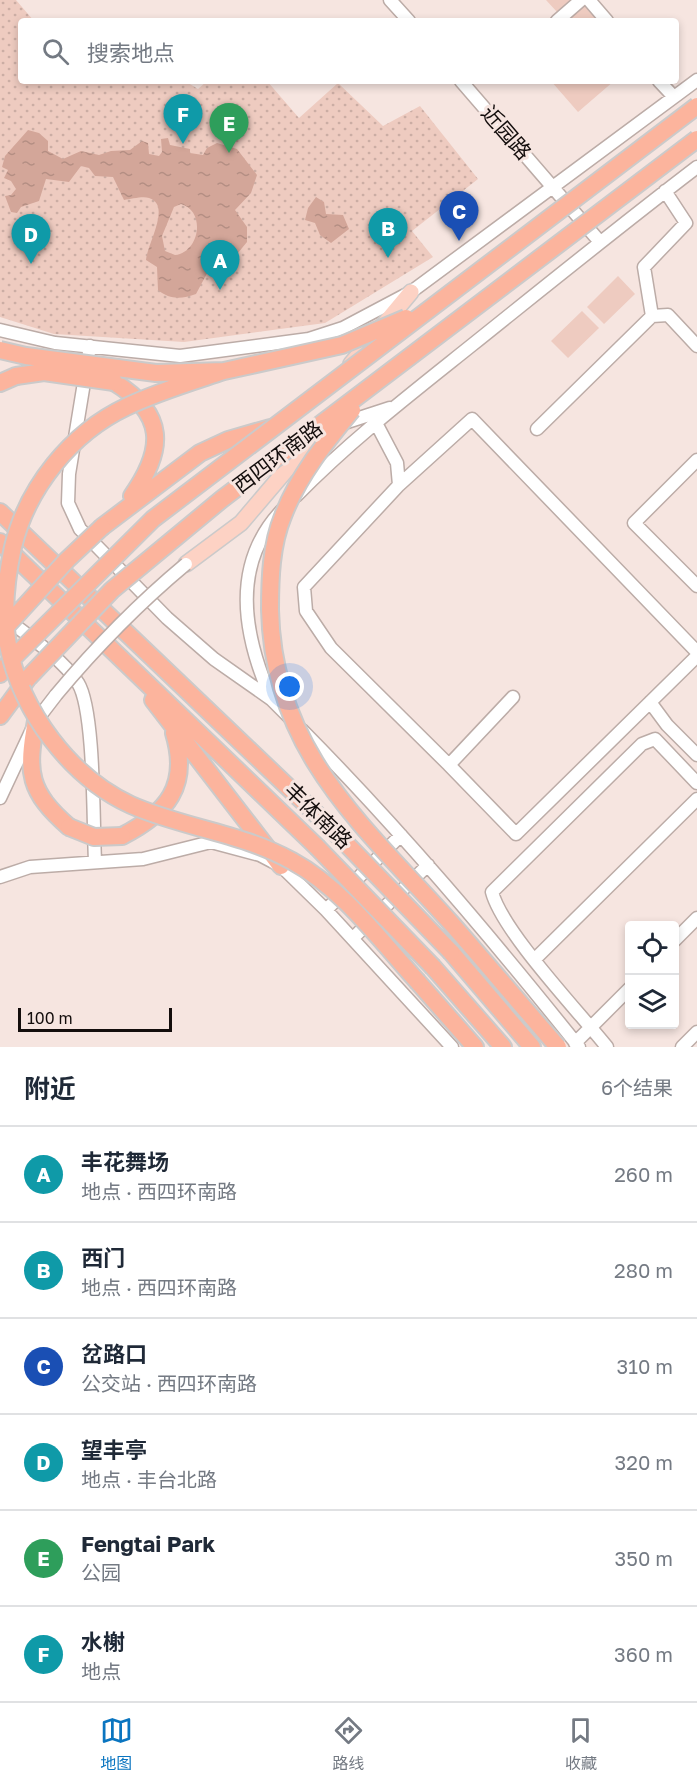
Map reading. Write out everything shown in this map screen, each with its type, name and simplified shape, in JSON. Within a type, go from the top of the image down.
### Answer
[{"type":"highway","name":"西四环南路","points":[[0,674],[12,658],[153,519],[697,105]]},
{"type":"highway","name":"西四环南路","points":[[0,716],[29,677],[112,590],[147,561],[222,499],[697,139]]},
{"type":"highway","points":[[427,310],[342,345],[224,371],[124,407],[91,429],[63,454],[42,482],[24,513],[8,573],[5,607],[8,645],[18,677],[34,712],[59,749],[92,780],[129,804],[168,819],[239,838],[293,861],[328,886],[475,1047]]},
{"type":"highway","points":[[0,350],[26,357],[156,373],[224,371]]},
{"type":"highway","points":[[0,384],[16,376],[44,372],[114,382],[130,392],[147,411],[154,429],[156,448],[149,471],[123,508]]},
{"type":"highway","points":[[366,392],[308,467],[282,518],[274,548],[270,586],[274,655],[283,694],[294,725],[338,799],[558,1047]]},
{"type":"highway","points":[[0,633],[38,590],[123,508],[200,453],[228,440],[270,428]]},
{"type":"highway","points":[[0,499],[32,543]]},
{"type":"highway","points":[[0,512],[32,543]]},
{"type":"highway","name":"丰体南路","points":[[0,542],[317,847],[434,967],[503,1047]]},
{"type":"highway","name":"丰体南路","points":[[32,543],[333,830],[450,952],[531,1047]]},
{"type":"highway","points":[[122,658],[281,866]]},
{"type":"highway","points":[[36,721],[30,750],[32,781],[46,806],[69,827],[94,837],[122,836],[150,822],[171,796],[179,775],[180,753],[171,724]]},
{"type":"main road","name":"西四环南路","points":[[270,428],[697,105]]},
{"type":"main road","name":"西四环南路","points":[[186,564],[241,523],[319,431],[697,139]]},
{"type":"main road","points":[[343,374],[411,292]]},
{"type":"street","points":[[390,0],[406,18]]},
{"type":"street","points":[[560,18],[581,0]]},
{"type":"street","points":[[589,0],[605,18]]},
{"type":"street","points":[[0,330],[55,343],[180,356],[309,339],[363,320],[411,292],[697,80]]},
{"type":"street","name":"近园路","points":[[464,84],[600,242]]},
{"type":"street","points":[[662,84],[674,97]]},
{"type":"street","name":"西四环南路","points":[[319,431],[397,406],[697,167]]},
{"type":"street","points":[[652,315],[644,267],[686,223],[665,191]]},
{"type":"street","points":[[537,429],[652,315],[668,315],[697,346]]},
{"type":"street","points":[[90,346],[69,474],[69,503],[80,529],[167,618],[214,659],[271,699],[346,774],[477,920],[577,1045],[591,1027],[625,993]]},
{"type":"street","points":[[271,699],[255,662],[245,618],[248,581],[257,550],[273,519],[336,455],[397,406]]},
{"type":"street","points":[[697,652],[472,419],[399,485],[304,587],[306,611],[331,648],[516,834],[697,656]]},
{"type":"street","points":[[376,423],[397,463],[399,485]]},
{"type":"street","points":[[697,460],[634,523],[697,586]]},
{"type":"street","name":"西四环南路","points":[[0,798],[36,721],[56,695],[92,652],[145,597],[186,564]]},
{"type":"street","points":[[0,614],[42,647],[78,682],[87,707],[95,861]]},
{"type":"street","points":[[449,765],[513,697]]},
{"type":"street","points":[[650,702],[667,725],[697,755]]},
{"type":"street","points":[[607,1047],[535,959],[496,906],[492,892],[642,744],[655,739],[697,783]]},
{"type":"street","points":[[535,959],[697,799]]},
{"type":"street","points":[[326,910],[401,835]]},
{"type":"street","points":[[0,877],[30,867],[151,858],[211,842],[260,855],[281,866],[326,910],[452,1047]]},
{"type":"street","points":[[353,938],[428,865]]},
{"type":"street","points":[[679,937],[697,918]]},
{"type":"street","points":[[682,1047],[697,1032]]},
{"type":"shaded area","points":[[0,0],[16,0],[31,18],[18,18],[18,84],[190,84],[198,89],[204,84],[270,84],[299,118],[339,84],[383,126],[420,106],[478,179],[412,231],[433,257],[325,323],[184,342],[54,334],[0,317]]},
{"type":"shaded area","points":[[546,0],[573,0],[558,13]]},
{"type":"shaded area","points":[[584,5],[595,18],[569,18]]},
{"type":"shaded area","points":[[554,84],[611,84],[578,112]]},
{"type":"shaded area","points":[[618,276],[635,294],[604,324],[587,307]]},
{"type":"shaded area","points":[[582,311],[599,328],[568,358],[551,341]]},
{"type":"water","points":[[28,130],[39,133],[48,141],[48,151],[63,159],[81,151],[99,155],[111,151],[130,150],[142,141],[148,143],[149,154],[159,156],[162,152],[161,139],[168,138],[170,145],[190,149],[190,153],[203,155],[207,148],[217,143],[237,149],[257,175],[251,193],[235,210],[247,227],[247,242],[233,259],[212,264],[196,294],[181,298],[167,296],[158,290],[157,267],[146,260],[158,216],[156,202],[146,197],[124,200],[113,177],[95,176],[89,168],[81,166],[69,182],[46,179],[39,201],[21,207],[17,213],[11,212],[5,196],[11,195],[16,189],[11,181],[4,178],[8,170],[2,167],[5,156]],"holes":[[[181,204],[189,208],[197,222],[197,231],[190,247],[175,255],[165,251],[162,236],[174,207]]]},
{"type":"water","points":[[316,197],[324,202],[326,214],[343,215],[349,229],[331,243],[320,235],[315,223],[305,220],[308,208]]},
{"type":"place","name":"水榭","points":[[183,144]]},
{"type":"place","name":"Fengtai Park","points":[[229,153]]},
{"type":"place","name":"岔路口","points":[[459,241]]},
{"type":"place","name":"西门","points":[[388,258]]},
{"type":"place","name":"望丰亭","points":[[31,264]]},
{"type":"place","name":"丰花舞场","points":[[220,290]]}]
